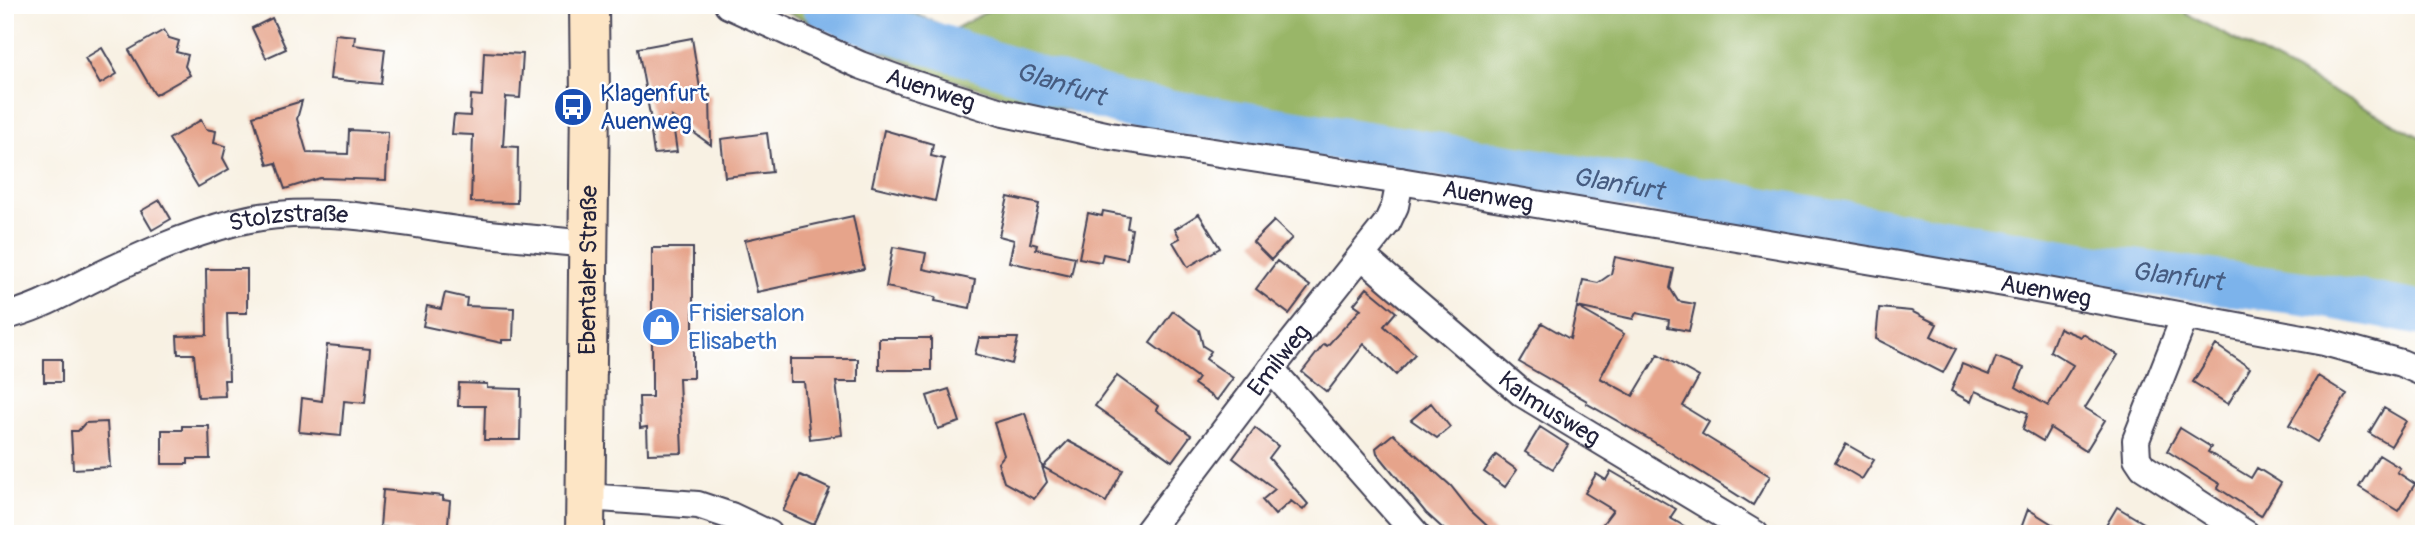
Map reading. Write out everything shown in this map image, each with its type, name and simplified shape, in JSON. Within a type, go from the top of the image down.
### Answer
[{"type":"main road","name":"Ebentaler Straße","points":[[586,516],[589,5]]},
{"type":"street","name":"Auenweg","points":[[728,5],[860,65],[1004,113],[1110,136],[1400,181],[2185,316],[2324,342],[2401,363],[2424,373]]},
{"type":"street","name":"Emilweg","points":[[1146,534],[1271,369],[1387,223],[1395,206],[1400,181]]},
{"type":"street","name":"Stolzstraße","points":[[5,316],[48,300],[189,237],[237,222],[274,215],[331,212],[474,232],[589,244]]},
{"type":"street","name":"Kalmusweg","points":[[1362,256],[1523,394],[1755,534]]},
{"type":"street","points":[[2185,316],[2136,440],[2137,458],[2151,474],[2246,534]]},
{"type":"street","points":[[1271,369],[1416,534]]},
{"type":"street","points":[[586,516],[698,505],[731,516],[769,534]]},
{"type":"green space","points":[[770,5],[895,5],[953,30],[999,5],[2189,5],[2186,14],[2424,139],[2424,332],[1032,104],[939,76]]},
{"type":"building","points":[[272,18],[286,49],[266,58],[252,28]]},
{"type":"building","points":[[164,30],[169,38],[179,41],[176,52],[188,55],[185,66],[190,75],[155,95],[129,50]]},
{"type":"building","points":[[335,34],[355,36],[354,45],[385,49],[381,84],[330,79]]},
{"type":"building","points":[[692,38],[701,95],[710,95],[711,145],[672,117],[677,152],[654,154],[652,126],[638,48]]},
{"type":"building","points":[[102,48],[117,74],[100,84],[85,58]]},
{"type":"building","points":[[484,52],[523,54],[520,98],[506,97],[503,146],[518,147],[517,203],[471,202],[473,135],[452,134],[454,115],[470,116],[471,95],[482,96]]},
{"type":"building","points":[[302,101],[297,119],[307,153],[348,154],[349,130],[388,132],[386,180],[320,178],[285,189],[276,163],[268,165],[253,116]]},
{"type":"building","points":[[201,120],[206,129],[216,131],[214,143],[226,146],[223,158],[229,169],[198,187],[169,139]]},
{"type":"building","points":[[884,130],[933,144],[931,156],[944,159],[935,201],[872,186]]},
{"type":"building","points":[[767,133],[772,172],[725,177],[721,139]]},
{"type":"building","points":[[1008,197],[1039,204],[1030,243],[1037,245],[1036,249],[1075,257],[1071,276],[1009,262],[1014,240],[999,236]]},
{"type":"building","points":[[160,200],[171,219],[152,230],[141,211]]},
{"type":"building","points":[[1103,211],[1129,216],[1127,228],[1132,229],[1127,259],[1103,254],[1101,262],[1079,258],[1088,213],[1102,216]]},
{"type":"building","points":[[1199,214],[1220,248],[1188,267],[1173,242],[1180,238],[1175,229]]},
{"type":"building","points":[[853,216],[864,269],[757,292],[745,240]]},
{"type":"building","points":[[1274,221],[1292,238],[1271,260],[1253,242]]},
{"type":"building","points":[[893,247],[926,253],[923,269],[975,280],[970,308],[935,301],[936,297],[886,287]]},
{"type":"building","points":[[652,248],[693,248],[693,378],[679,378],[682,453],[648,454],[647,427],[640,428],[639,397],[652,397]]},
{"type":"building","points":[[1615,257],[1674,269],[1670,288],[1678,301],[1695,304],[1689,331],[1668,327],[1669,320],[1636,313],[1633,319],[1577,307],[1583,280],[1598,283],[1611,274]]},
{"type":"building","points":[[1277,261],[1310,286],[1289,314],[1256,289]]},
{"type":"building","points":[[206,269],[247,269],[247,313],[227,313],[229,380],[224,380],[225,396],[198,397],[194,354],[178,354],[177,336],[207,335]]},
{"type":"building","points":[[1367,288],[1396,312],[1384,326],[1415,354],[1396,375],[1364,344],[1327,392],[1302,372],[1324,344],[1327,346],[1361,309],[1354,304]]},
{"type":"building","points":[[445,293],[467,298],[466,306],[514,308],[513,340],[502,340],[502,343],[423,326],[427,306],[441,309]]},
{"type":"building","points":[[1577,307],[1624,334],[1600,378],[1633,396],[1658,354],[1699,377],[1683,406],[1709,422],[1702,434],[1770,476],[1753,505],[1649,439],[1586,403],[1587,401],[1519,362],[1542,323],[1570,339]]},
{"type":"building","points":[[1879,308],[1911,311],[1937,324],[1931,336],[1956,349],[1943,373],[1876,339]]},
{"type":"building","points":[[1173,311],[1199,330],[1203,346],[1211,351],[1206,359],[1233,378],[1217,400],[1194,384],[1198,378],[1150,343]]},
{"type":"building","points":[[2059,328],[2081,337],[2083,334],[2118,355],[2085,408],[2105,420],[2086,451],[2050,428],[2043,441],[2023,429],[2028,413],[1975,391],[1971,402],[1951,391],[1962,364],[1989,375],[1996,357],[2024,368],[2016,387],[2048,406],[2073,365],[2050,351]]},
{"type":"building","points":[[879,338],[931,338],[931,370],[879,370]]},
{"type":"building","points":[[979,338],[1018,338],[1012,364],[975,354]]},
{"type":"building","points":[[327,345],[370,349],[365,403],[344,401],[341,436],[299,432],[302,398],[322,401]]},
{"type":"building","points":[[2216,345],[2250,368],[2228,404],[2193,382]]},
{"type":"building","points":[[44,359],[62,359],[62,382],[44,382]]},
{"type":"building","points":[[790,359],[858,359],[858,382],[836,382],[842,435],[810,439],[804,382],[790,382]]},
{"type":"building","points":[[1117,376],[1158,406],[1156,410],[1191,435],[1172,461],[1095,406]]},
{"type":"building","points":[[2318,376],[2347,394],[2317,442],[2289,425]]},
{"type":"building","points":[[459,383],[487,384],[487,388],[521,389],[520,440],[484,440],[485,406],[458,406]]},
{"type":"building","points":[[949,389],[960,422],[938,429],[927,396]]},
{"type":"building","points":[[1431,403],[1450,427],[1437,438],[1411,420]]},
{"type":"building","points":[[2384,408],[2406,421],[2391,446],[2369,433]]},
{"type":"building","points":[[1025,413],[1047,482],[1034,499],[1004,482],[998,463],[1004,455],[994,423]]},
{"type":"building","points":[[107,422],[110,467],[73,469],[71,431],[78,431],[85,423]]},
{"type":"building","points":[[182,426],[209,426],[210,459],[188,459],[188,464],[162,464],[162,430],[182,430]]},
{"type":"building","points":[[1540,427],[1568,445],[1553,469],[1525,452]]},
{"type":"building","points":[[1255,428],[1278,446],[1269,458],[1308,504],[1303,510],[1291,501],[1275,515],[1262,500],[1275,489],[1233,458]]},
{"type":"building","points":[[2180,428],[2211,447],[2208,452],[2251,478],[2257,468],[2281,483],[2261,516],[2218,488],[2220,484],[2167,451]]},
{"type":"building","points":[[1393,434],[1451,486],[1470,510],[1496,534],[1449,534],[1426,513],[1377,453],[1376,448]]},
{"type":"building","points":[[1068,441],[1123,470],[1106,502],[1043,467]]},
{"type":"building","points":[[1846,444],[1874,460],[1862,479],[1835,463]]},
{"type":"building","points":[[1496,455],[1517,470],[1505,487],[1484,472]]},
{"type":"building","points":[[2379,455],[2400,468],[2397,472],[2415,484],[2398,511],[2359,487]]},
{"type":"building","points":[[1611,471],[1676,509],[1670,518],[1698,534],[1595,534],[1613,510],[1585,493],[1596,474],[1606,480]]},
{"type":"building","points":[[800,475],[830,489],[814,525],[783,511]]},
{"type":"building","points":[[383,490],[443,496],[443,500],[450,501],[447,534],[412,534],[413,530],[380,527]]},
{"type":"building","points":[[2117,507],[2162,534],[2101,534]]},
{"type":"building","points":[[2028,509],[2068,534],[2019,534]]},
{"type":"waterway","name":"Glanfurt","points":[[824,5],[848,17],[1122,104],[1534,170],[2093,266],[2326,296],[2424,314]]},
{"type":"place","name":"Klagenfurt Auenweg","points":[[573,107]]},
{"type":"place","name":"Frisiersalon Elisabeth","points":[[661,327]]}]
